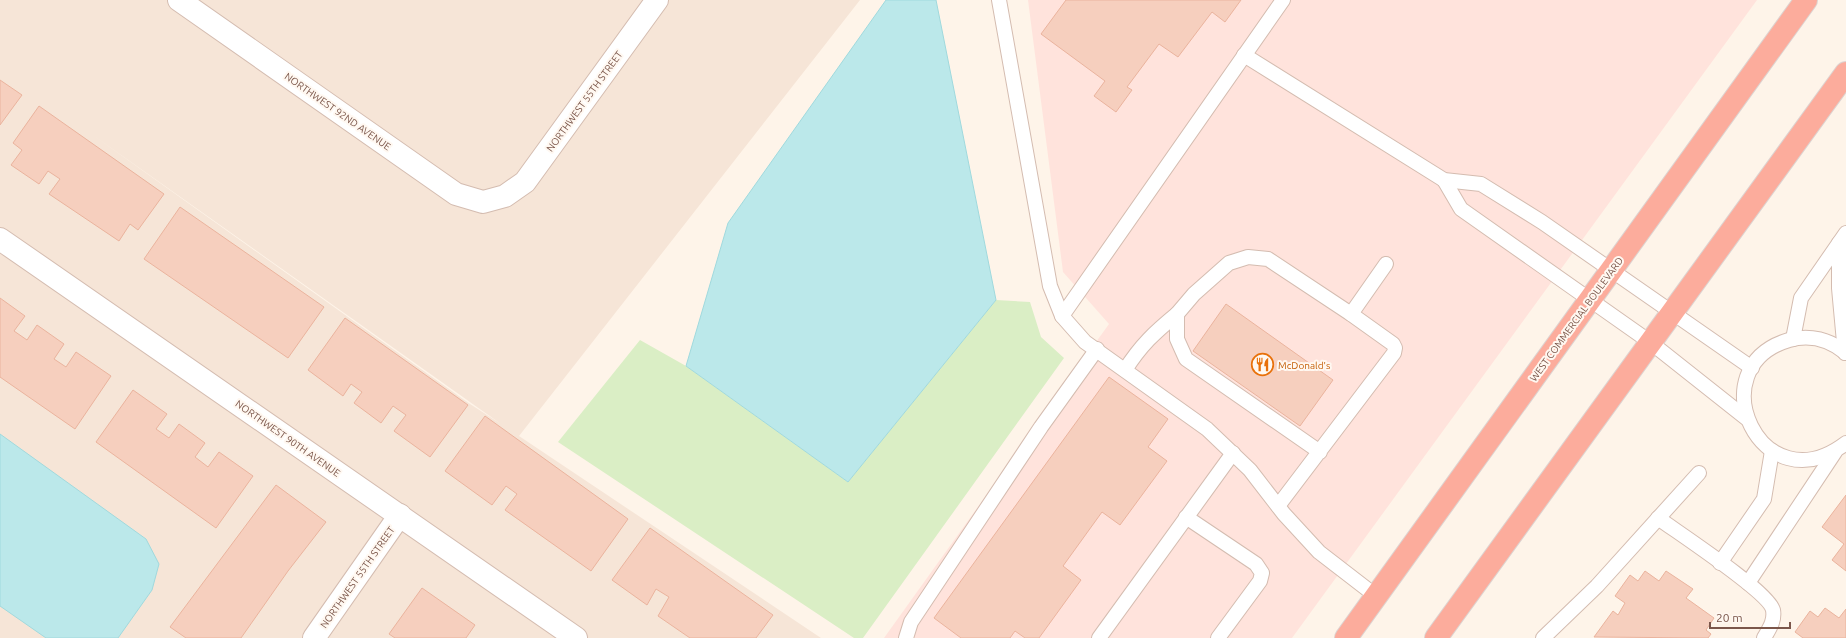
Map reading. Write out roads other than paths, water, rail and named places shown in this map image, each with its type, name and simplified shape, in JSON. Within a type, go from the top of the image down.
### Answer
[{"type":"highway","name":"WEST COMMERCIAL BOULEVARD","points":[[1346,638],[1806,0]]},
{"type":"highway","points":[[1436,638],[1846,73]]},
{"type":"street","name":"NORTHWEST 92ND AVENUE","points":[[179,0],[456,194],[483,202],[505,196]]},
{"type":"street","name":"NORTHWEST 55TH STREET","points":[[505,196],[525,182],[657,0]]},
{"type":"street","name":"NORTHWEST 90TH AVENUE","points":[[0,239],[576,638]]},
{"type":"street","name":"NORTHWEST 55TH STREET","points":[[314,638],[400,515]]},
{"type":"lane","points":[[1000,0],[1050,286],[1062,316],[1085,342],[1207,429],[1250,470],[1284,514],[1320,552],[1376,596]]},
{"type":"lane","points":[[1062,316],[1283,0]]},
{"type":"lane","points":[[1244,55],[1444,180],[1481,184],[1542,222],[1752,368]]},
{"type":"lane","points":[[1444,180],[1461,209],[1650,342],[1746,418]]},
{"type":"lane","points":[[1793,339],[1801,298],[1844,241]]},
{"type":"lane","points":[[1844,241],[1839,288],[1846,353]]},
{"type":"lane","points":[[1125,370],[1138,350],[1150,336],[1177,314],[1194,294],[1229,263],[1248,257],[1268,259],[1393,344],[1395,348],[1394,353],[1278,506]]},
{"type":"lane","points":[[1351,314],[1386,264]]},
{"type":"lane","points":[[1177,314],[1177,340],[1186,359],[1320,452]]},
{"type":"lane","points":[[1840,448],[1820,458],[1804,460],[1787,458],[1772,451],[1761,442],[1752,431],[1746,418],[1744,401],[1745,384],[1752,368],[1760,358],[1769,349],[1781,342],[1808,337],[1834,345],[1846,353]]},
{"type":"lane","points":[[906,638],[911,622],[1041,427],[1097,350]]},
{"type":"lane","points":[[1748,583],[1840,448]]},
{"type":"lane","points":[[1720,563],[1764,499],[1772,451]]},
{"type":"lane","points":[[1099,638],[1233,453]]},
{"type":"lane","points":[[1543,638],[1597,586],[1699,473]]},
{"type":"lane","points":[[1186,517],[1256,564],[1262,573],[1260,581],[1218,638]]},
{"type":"lane","points":[[1658,518],[1748,583],[1773,608],[1774,619],[1764,638]]},
{"type":"water","points":[[886,0],[936,0],[996,300],[848,482],[686,366],[728,223]]},
{"type":"water","points":[[0,434],[146,539],[159,564],[152,590],[118,638],[46,638],[0,606]]},
{"type":"place","name":"McDonald's","points":[[1263,365]]}]
